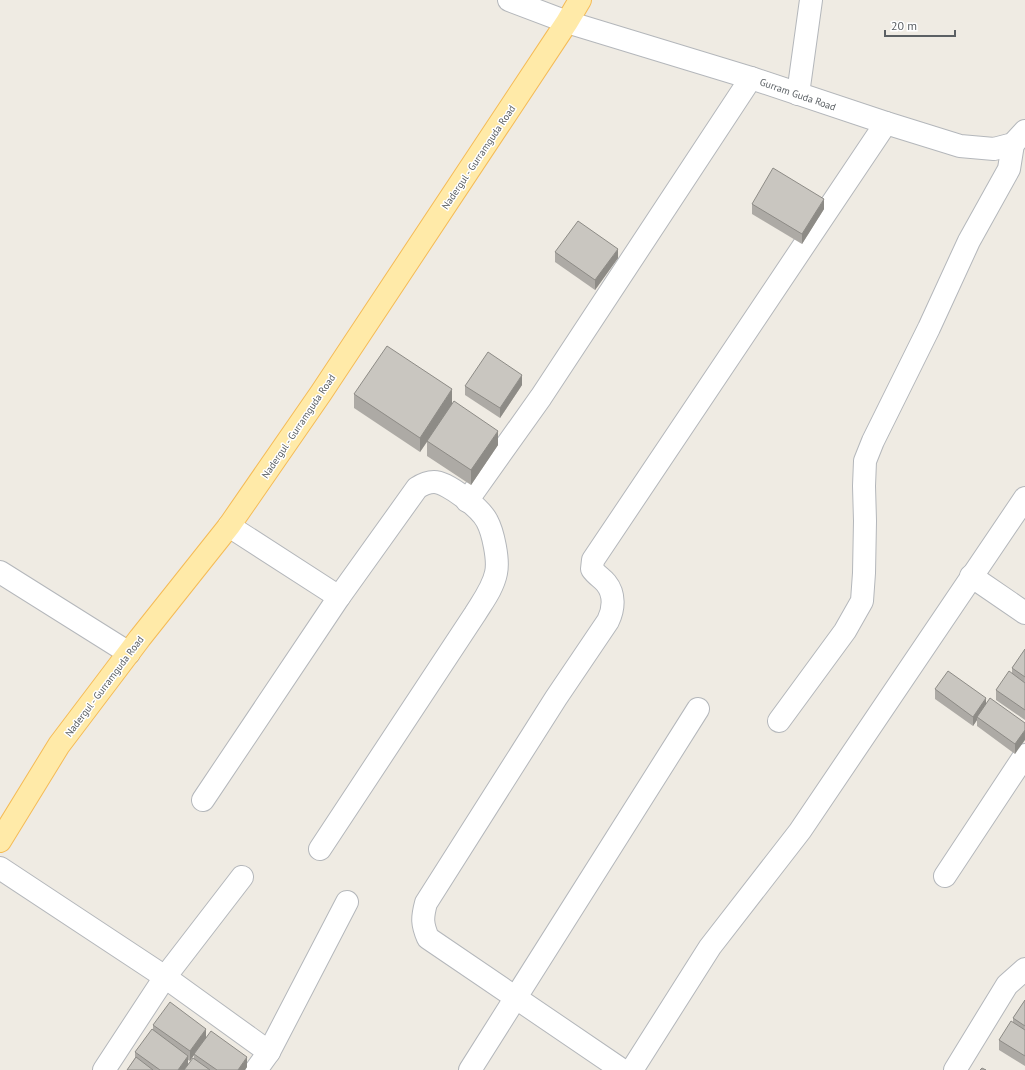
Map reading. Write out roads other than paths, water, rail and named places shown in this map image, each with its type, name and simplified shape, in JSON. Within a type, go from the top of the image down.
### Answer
[{"type":"main road","name":"Nadergul - Gurramguda Road","points":[[0,841],[59,746],[129,653],[229,526],[330,380],[567,22],[580,0]]},
{"type":"street","name":"Gurram Guda Road","points":[[509,0],[567,22],[751,78],[960,146],[994,150],[1019,137]]},
{"type":"street","points":[[798,94],[811,0]]},
{"type":"street","points":[[467,501],[541,397],[751,78]]},
{"type":"street","points":[[622,1070],[428,938],[423,916],[426,903],[556,698],[608,621],[613,610],[613,601],[610,589],[592,569],[593,560],[886,123]]},
{"type":"street","points":[[779,721],[845,631],[862,601],[866,521],[864,486],[865,461],[873,441],[929,328],[969,240],[1009,168],[1019,137]]},
{"type":"street","points":[[203,800],[339,597],[417,488],[424,483],[442,483],[480,511],[487,521],[493,537],[497,572],[490,589],[320,849]]},
{"type":"street","points":[[632,1070],[710,947],[800,831],[1025,498]]},
{"type":"street","points":[[229,526],[339,597]]},
{"type":"street","points":[[0,572],[129,653]]},
{"type":"street","points":[[971,576],[1025,613]]},
{"type":"street","points":[[470,1070],[698,709]]},
{"type":"street","points":[[945,876],[1025,755]]},
{"type":"street","points":[[0,868],[166,977],[269,1052]]},
{"type":"street","points":[[104,1070],[166,977],[242,877]]},
{"type":"street","points":[[256,1070],[269,1052],[348,902]]},
{"type":"street","points":[[955,1070],[1007,985],[1025,969]]}]
